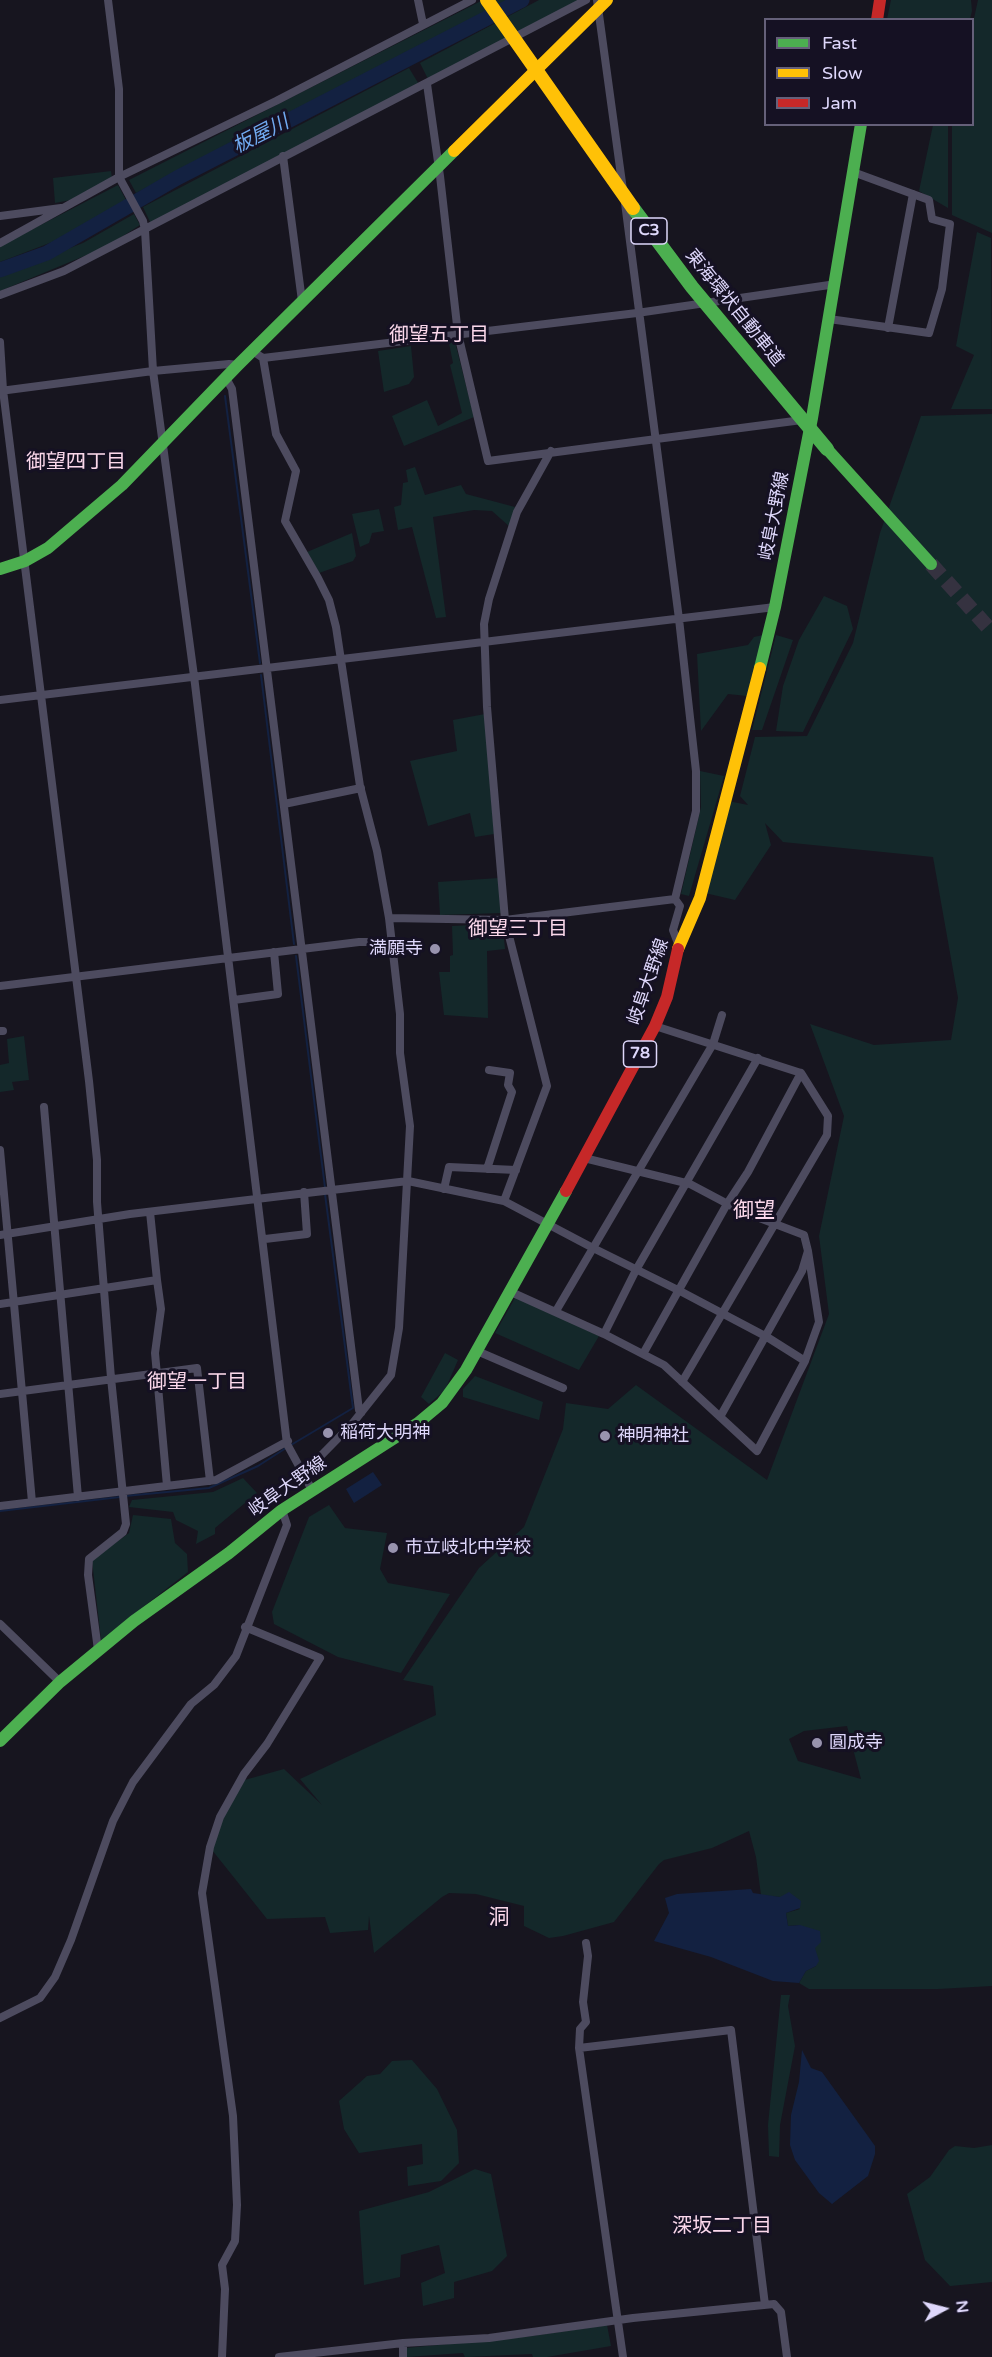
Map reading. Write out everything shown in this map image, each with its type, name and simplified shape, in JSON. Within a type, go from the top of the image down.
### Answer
[{"type":"main road","name":"東海環状自動車道","points":[[487,0],[634,210],[692,287],[827,449],[931,564]]},
{"type":"main road","points":[[877,18],[880,0]]},
{"type":"main road","points":[[0,569],[25,561],[48,549],[77,525],[164,442],[238,365],[259,355],[302,301],[439,165],[597,2]]},
{"type":"main road","name":"岐阜大野線","points":[[0,1741],[60,1682],[98,1650],[282,1510],[432,1412],[442,1403],[477,1351],[511,1292],[655,1026],[667,997],[680,946],[700,898],[775,607],[836,284],[861,126]]},
{"type":"street","points":[[108,0],[119,89],[120,180],[144,225],[153,371],[194,676],[288,1441],[312,1490]]},
{"type":"street","points":[[418,0],[423,24]]},
{"type":"street","points":[[0,243],[64,207],[472,0]]},
{"type":"street","points":[[0,295],[64,271],[144,225],[597,2],[634,264],[637,313],[693,735],[696,811],[675,899],[680,906],[673,930],[680,946]]},
{"type":"street","points":[[427,84],[439,165],[458,334],[488,460],[812,418]]},
{"type":"street","points":[[283,156],[302,301]]},
{"type":"street","points":[[829,319],[929,333],[942,289],[950,224],[932,219],[929,200],[853,172]]},
{"type":"street","points":[[888,328],[913,194]]},
{"type":"street","points":[[0,216],[64,207]]},
{"type":"street","points":[[303,1474],[361,1413],[391,1375],[395,1357],[410,1126],[400,1053],[400,1014],[389,918],[377,851],[361,788],[339,659],[336,627],[329,600],[285,521],[296,471],[276,434],[259,355],[637,313],[836,284]]},
{"type":"street","points":[[0,342],[2,391],[77,977],[97,1160],[111,1378],[126,1524],[123,1532],[89,1559],[88,1575],[98,1650]]},
{"type":"street","points":[[2,391],[153,371],[238,365]]},
{"type":"street","points":[[226,378],[232,389],[358,1410],[361,1413]]},
{"type":"street","points":[[504,1201],[547,1086],[505,921],[484,640],[489,599],[517,512],[551,451]]},
{"type":"street","points":[[0,700],[484,640],[775,607]]},
{"type":"street","points":[[284,804],[361,788]]},
{"type":"street","points":[[389,918],[505,921],[675,899]]},
{"type":"street","points":[[0,986],[302,948],[359,942],[391,942]]},
{"type":"street","points":[[234,1000],[278,994],[274,952]]},
{"type":"street","points":[[556,1311],[712,1044],[722,1014]]},
{"type":"street","points":[[655,1026],[801,1073],[828,1116],[827,1135],[682,1382]]},
{"type":"street","points":[[604,1334],[636,1270],[758,1058]]},
{"type":"street","points":[[487,1169],[512,1092],[508,1085],[510,1073],[489,1070]]},
{"type":"street","points":[[643,1354],[727,1204],[748,1172],[801,1073]]},
{"type":"street","points":[[44,1107],[78,1497]]},
{"type":"street","points":[[0,1157],[5,1234],[15,1302],[33,1502]]},
{"type":"street","points":[[511,1292],[556,1311],[664,1365],[757,1451],[805,1361],[819,1322],[804,1235],[727,1204],[686,1183],[584,1158]]},
{"type":"street","points":[[444,1189],[448,1167],[516,1170]]},
{"type":"street","points":[[5,1234],[54,1225],[258,1197],[408,1181],[504,1201],[724,1314],[805,1361]]},
{"type":"street","points":[[264,1239],[307,1234],[304,1192]]},
{"type":"street","points":[[150,1212],[161,1309],[155,1353],[167,1486]]},
{"type":"street","points":[[720,1417],[767,1337],[802,1271],[808,1251]]},
{"type":"street","points":[[0,1304],[157,1280]]},
{"type":"street","points":[[477,1351],[563,1388]]},
{"type":"street","points":[[0,1394],[197,1368],[210,1481]]},
{"type":"street","points":[[0,1506],[216,1480],[288,1441]]},
{"type":"street","points":[[0,2018],[40,1998],[55,1977],[71,1940],[114,1821],[133,1782],[191,1704],[214,1685],[236,1656],[286,1526],[282,1510]]},
{"type":"street","points":[[0,1624],[60,1682]]},
{"type":"street","points":[[222,2357],[225,2289],[222,2265],[235,2241],[237,2205],[233,2116],[202,1893],[210,1846],[220,1817],[244,1774],[267,1744],[320,1658],[245,1628]]},
{"type":"street","points":[[586,1943],[588,1956],[583,2002],[586,2022],[580,2029],[579,2048],[623,2357]]},
{"type":"street","points":[[579,2048],[731,2030],[765,2305]]},
{"type":"street","points":[[279,2357],[403,2343],[512,2336],[618,2320],[774,2304],[781,2312],[787,2357]]},
{"type":"street","points":[[403,2343],[403,2357]]},
{"type":"green space","points":[[483,0],[514,0],[136,193],[129,180]]},
{"type":"green space","points":[[539,0],[581,0],[429,81],[420,63]]},
{"type":"green space","points":[[891,0],[971,0],[970,18],[887,18]]},
{"type":"green space","points":[[978,0],[992,0],[992,233],[952,215],[952,126],[974,126],[974,18]]},
{"type":"green space","points":[[409,68],[420,86],[151,224],[143,207]]},
{"type":"green space","points":[[933,126],[948,126],[948,208],[919,191]]},
{"type":"green space","points":[[111,171],[112,178],[71,200],[55,203],[53,178]]},
{"type":"green space","points":[[118,185],[126,200],[60,239],[0,262],[0,246]]},
{"type":"green space","points":[[134,214],[140,225],[106,247],[0,291],[0,275],[83,243]]},
{"type":"green space","points":[[977,232],[991,238],[992,409],[951,409],[974,355],[956,346]]},
{"type":"green space","points":[[455,342],[474,417],[404,446],[392,416],[427,400],[438,426],[462,413],[450,365],[453,363],[449,343]]},
{"type":"green space","points":[[411,346],[414,377],[409,384],[384,392],[378,351]]},
{"type":"green space","points":[[992,414],[992,1986],[938,1989],[809,1989],[799,1983],[806,1971],[816,1966],[800,1925],[788,1926],[786,1913],[800,1909],[780,1897],[761,1895],[756,1857],[749,1831],[712,1848],[664,1860],[614,1922],[563,1936],[549,1938],[524,1926],[524,1906],[476,1894],[449,1893],[442,1897],[374,1953],[369,1916],[368,1930],[330,1933],[325,1917],[267,1919],[212,1850],[217,1831],[241,1781],[284,1769],[322,1805],[300,1779],[436,1715],[433,1686],[403,1680],[479,1568],[524,1527],[563,1429],[566,1403],[608,1409],[636,1385],[767,1480],[829,1314],[819,1236],[844,1116],[810,1024],[874,1045],[951,1040],[958,998],[933,857],[783,842],[765,823],[771,845],[735,900],[705,893],[728,801],[748,805],[740,796],[755,737],[807,736],[853,643],[880,533],[921,416]],"holes":[[[847,1726],[861,1779],[798,1761],[789,1739],[804,1731]]]},
{"type":"green space","points":[[415,467],[425,495],[461,485],[466,494],[515,507],[510,527],[492,511],[474,510],[433,517],[446,617],[436,618],[412,527],[398,530],[394,507],[401,505],[403,483],[408,482],[406,470]]},
{"type":"green space","points":[[379,509],[384,531],[372,533],[369,543],[360,547],[352,514]]},
{"type":"green space","points":[[352,533],[356,556],[353,561],[319,573],[307,552]]},
{"type":"green space","points":[[824,596],[847,606],[853,629],[803,732],[776,731],[783,686],[799,640]]},
{"type":"green space","points":[[763,635],[747,696],[728,694],[701,731],[697,654],[748,645],[754,637]]},
{"type":"green space","points":[[776,635],[793,640],[762,730],[752,730]]},
{"type":"green space","points":[[485,714],[494,834],[475,837],[470,813],[428,826],[410,761],[457,751],[453,720]]},
{"type":"green space","points":[[700,771],[724,776],[689,896],[681,894],[701,807]]},
{"type":"green space","points":[[499,878],[502,913],[440,915],[438,882]]},
{"type":"green space","points":[[497,924],[503,929],[505,949],[487,951],[488,1018],[444,1015],[439,972],[450,972],[450,956],[453,955],[452,926]]},
{"type":"green space","points":[[24,1036],[29,1080],[12,1082],[14,1090],[0,1092],[0,1065],[9,1063],[7,1039]]},
{"type":"green space","points":[[516,1296],[599,1336],[579,1370],[495,1333]]},
{"type":"green space","points":[[445,1353],[458,1360],[445,1390],[429,1404],[421,1397]]},
{"type":"green space","points":[[475,1376],[543,1402],[539,1420],[463,1397],[463,1389]]},
{"type":"green space","points":[[243,1478],[257,1493],[215,1528],[215,1534],[196,1544],[198,1531],[176,1520],[173,1512],[129,1507],[132,1500],[213,1492]]},
{"type":"green space","points":[[329,1505],[345,1528],[387,1533],[380,1569],[388,1583],[450,1594],[401,1673],[338,1657],[274,1624],[272,1612],[309,1517]]},
{"type":"green space","points":[[133,1515],[171,1519],[175,1543],[187,1554],[188,1572],[101,1640],[92,1560],[129,1533]]},
{"type":"green space","points":[[781,1995],[790,1995],[788,2006],[795,2046],[780,2125],[779,2157],[769,2156],[768,2125]]},
{"type":"green space","points":[[412,2060],[437,2089],[457,2130],[459,2163],[441,2181],[408,2186],[407,2167],[423,2164],[422,2144],[359,2153],[344,2129],[339,2101],[367,2076],[380,2074],[392,2061]]},
{"type":"green space","points":[[992,2145],[992,2282],[950,2286],[925,2260],[907,2194],[930,2177],[949,2150],[955,2146],[974,2148]]},
{"type":"green space","points":[[475,2169],[491,2174],[507,2256],[492,2271],[454,2282],[454,2298],[423,2306],[421,2283],[445,2273],[439,2245],[401,2255],[400,2277],[364,2285],[359,2211],[429,2192]]},
{"type":"green space","points":[[607,2325],[611,2346],[547,2357],[533,2357],[532,2354],[465,2357],[463,2353],[407,2357],[406,2348],[532,2336]]},
{"type":"water","points":[[373,1472],[382,1485],[354,1503],[346,1489]]},
{"type":"water","points":[[751,1889],[753,1893],[780,1897],[789,1892],[801,1901],[800,1908],[786,1913],[788,1926],[800,1925],[820,1931],[821,1942],[815,1948],[819,1961],[816,1966],[806,1971],[799,1983],[773,1981],[711,1957],[654,1941],[669,1913],[665,1898],[677,1894]]},
{"type":"water","points":[[802,2050],[811,2068],[822,2072],[875,2146],[875,2154],[868,2176],[832,2204],[819,2193],[795,2160],[790,2145],[791,2115],[799,2082]]},
{"type":"waterway","name":"板屋川","points":[[0,270],[47,253],[177,178],[522,0]]},
{"type":"waterway","points":[[225,396],[260,663]]},
{"type":"waterway","points":[[261,675],[294,944]]},
{"type":"waterway","points":[[296,956],[325,1188]]},
{"type":"waterway","points":[[291,1445],[353,1408],[325,1194]]},
{"type":"waterway","points":[[125,1496],[209,1488],[258,1466],[286,1448]]},
{"type":"waterway","points":[[0,1511],[120,1497]]},
{"type":"tunnel","points":[[931,564],[992,632]]},
{"type":"traffic: fast","points":[[760,668],[775,607],[812,418],[861,126]]},
{"type":"traffic: fast","points":[[0,569],[25,561],[48,548],[122,485],[238,365],[454,151]]},
{"type":"traffic: fast","points":[[633,208],[692,287],[827,449]]},
{"type":"traffic: fast","points":[[827,449],[931,564]]},
{"type":"traffic: fast","points":[[0,1741],[60,1682],[134,1621],[229,1553],[282,1510],[418,1423],[442,1403],[466,1370],[566,1191]]},
{"type":"traffic: slow","points":[[487,0],[633,208]]},
{"type":"traffic: slow","points":[[454,151],[607,0]]},
{"type":"traffic: slow","points":[[678,949],[700,898],[760,668]]},
{"type":"traffic: jam","points":[[877,18],[880,0]]},
{"type":"traffic: jam","points":[[566,1191],[655,1026],[667,997],[678,949]]},
{"type":"place","name":"満願寺","points":[[435,949]]},
{"type":"place","name":"稲荷大明神","points":[[328,1433]]},
{"type":"place","name":"神明神社","points":[[605,1436]]},
{"type":"place","name":"市立岐北中学校","points":[[393,1548]]},
{"type":"place","name":"圓成寺","points":[[817,1743]]},
{"type":"district","name":"御望五丁目","points":[[439,336]]},
{"type":"district","name":"御望四丁目","points":[[76,463]]},
{"type":"district","name":"御望三丁目","points":[[518,930]]},
{"type":"district","name":"御望","points":[[754,1211]]},
{"type":"district","name":"御望一丁目","points":[[197,1383]]},
{"type":"district","name":"洞","points":[[499,1918]]},
{"type":"district","name":"深坂二丁目","points":[[722,2227]]}]
